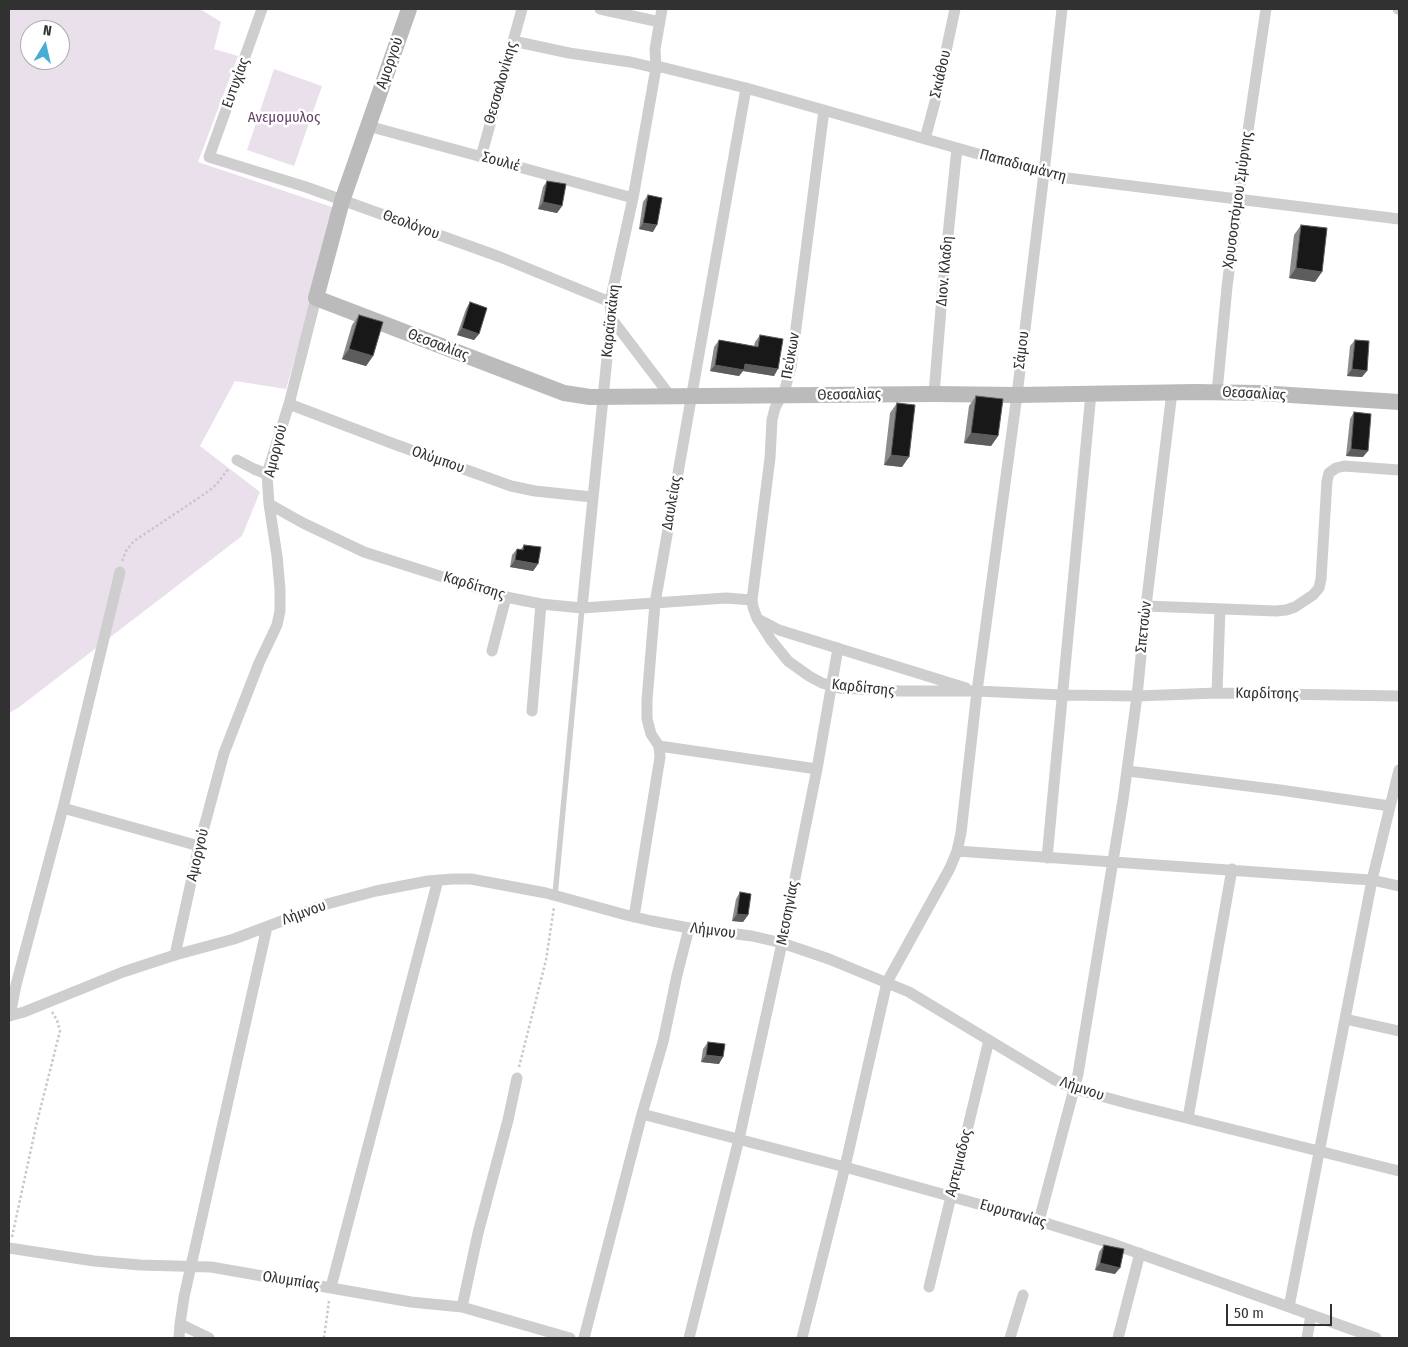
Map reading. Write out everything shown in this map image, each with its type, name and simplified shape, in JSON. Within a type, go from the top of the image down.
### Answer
[{"type":"street","name":"Ευτυχίας","points":[[209,156],[262,9]]},
{"type":"street","name":"Αμοργού","points":[[175,955],[199,846],[224,753],[276,625],[280,610],[280,589],[269,504],[268,474],[289,404],[342,201],[409,9]]},
{"type":"street","name":"Θεσσαλονίκης","points":[[481,156],[522,9]]},
{"type":"street","points":[[600,9],[660,22]]},
{"type":"street","name":"Καραϊσκάκη","points":[[582,608],[592,497],[604,397],[611,318],[610,302],[633,198],[656,67],[655,49],[662,9]]},
{"type":"street","name":"Σκιάθου","points":[[925,139],[955,9]]},
{"type":"street","name":"Σάμου","points":[[802,1338],[845,1167],[887,982],[950,868],[957,851],[961,833],[977,692],[1017,395],[1062,9]]},
{"type":"street","name":"Χρυσοστόμου Σμύρνης","points":[[1216,392],[1238,198],[1266,9]]},
{"type":"street","name":"Παπαδιαμάντη","points":[[513,40],[569,53],[656,67],[746,88],[1044,173],[1077,180],[1238,198],[1399,220]]},
{"type":"street","name":"Δαυλείας","points":[[634,917],[660,757],[659,746],[651,734],[647,719],[655,603],[690,396],[746,88]]},
{"type":"street","name":"Πεύκων","points":[[752,600],[770,458],[772,420],[775,408],[788,380],[791,367],[824,110]]},
{"type":"street","name":"Σουλιέ","points":[[368,126],[633,198]]},
{"type":"street","name":"Διον. Κλαδη","points":[[934,394],[957,148]]},
{"type":"street","name":"Θεολόγου","points":[[209,156],[306,187],[500,257],[610,302]]},
{"type":"street","name":"Θεσσαλίας","points":[[316,298],[564,393],[590,398],[1216,392],[1399,402]]},
{"type":"street","points":[[611,318],[671,397]]},
{"type":"street","name":"Σπετσών","points":[[1039,1221],[1078,1074],[1128,771],[1172,392]]},
{"type":"street","points":[[1047,858],[1091,394]]},
{"type":"street","name":"Ολύμπου","points":[[289,404],[511,486],[535,491],[592,497]]},
{"type":"street","points":[[237,460],[268,474]]},
{"type":"street","points":[[1146,606],[1286,610],[1295,607],[1313,595],[1319,588],[1329,473],[1336,468],[1344,466],[1399,470]]},
{"type":"street","name":"Καρδίτσης","points":[[269,504],[303,523],[364,552],[506,597],[541,604],[582,608],[726,598],[752,600],[757,618],[771,640],[788,661],[809,676],[831,686],[848,689],[900,692],[1137,696],[1217,693],[1399,696]]},
{"type":"street","points":[[9,1016],[63,808],[120,572]]},
{"type":"street","points":[[492,651],[506,597]]},
{"type":"street","points":[[532,711],[541,604]]},
{"type":"street","points":[[1217,693],[1220,609]]},
{"type":"street","points":[[757,618],[779,630],[977,692]]},
{"type":"street","name":"Μεσσηνίας","points":[[688,1338],[739,1139],[782,943],[817,769],[838,648]]},
{"type":"street","points":[[659,746],[817,769]]},
{"type":"street","points":[[1289,1307],[1372,880],[1399,770]]},
{"type":"street","points":[[1128,771],[1390,806]]},
{"type":"street","points":[[63,808],[199,846]]},
{"type":"street","points":[[957,851],[1372,880],[1399,886]]},
{"type":"street","points":[[1188,1118],[1232,870]]},
{"type":"street","name":"Λήμνου","points":[[9,1016],[24,1012],[123,972],[234,939],[327,904],[376,890],[438,880],[471,879],[555,895],[634,917],[689,928],[752,936],[782,943],[829,959],[909,992],[1055,1080],[1075,1089],[1399,1171]]},
{"type":"street","points":[[330,1287],[438,880]]},
{"type":"street","points":[[179,1338],[180,1324],[192,1266],[267,927]]},
{"type":"street","points":[[584,1338],[642,1114],[663,1042],[689,928]]},
{"type":"street","points":[[1345,1019],[1399,1031]]},
{"type":"street","name":"Αρτεμιαδος","points":[[929,1287],[989,1040]]},
{"type":"street","points":[[462,1307],[478,1233],[508,1120],[517,1078]]},
{"type":"street","name":"Ευρυτανίας","points":[[642,1114],[845,1167],[1039,1221],[1140,1253],[1376,1338]]},
{"type":"street","name":"Ολυμπίας","points":[[9,1248],[81,1260],[222,1269],[411,1302],[462,1307],[570,1338]]},
{"type":"street","points":[[1118,1338],[1140,1253]]},
{"type":"street","points":[[1010,1338],[1023,1295]]},
{"type":"street","points":[[1307,1338],[1311,1315]]},
{"type":"street","points":[[180,1324],[209,1338]]},
{"type":"lane","points":[[555,895],[582,608]]},
{"type":"path","points":[[120,572],[126,551],[134,541],[216,485],[237,460]]},
{"type":"path","points":[[517,1078],[546,960],[555,895]]},
{"type":"path","points":[[9,1248],[36,1126],[60,1031],[57,1020],[46,1003]]},
{"type":"path","points":[[324,1338],[330,1287]]},
{"type":"green space","points":[[9,9],[200,9],[221,22],[214,49],[238,56],[198,162],[338,209],[286,389],[235,381],[200,446],[260,492],[242,536],[9,713]]},
{"type":"green space","name":"Ανεμομυλος","points":[[274,69],[322,86],[294,166],[247,150]]},
{"type":"building","points":[[547,181],[566,184],[562,206],[543,202]]},
{"type":"building","points":[[648,195],[662,198],[657,225],[643,223]]},
{"type":"building","points":[[1301,225],[1327,228],[1322,272],[1296,268]]},
{"type":"building","points":[[470,302],[487,308],[479,334],[462,328]]},
{"type":"building","points":[[359,315],[383,322],[373,356],[349,349]]},
{"type":"building","points":[[760,335],[783,339],[778,369],[745,364],[744,370],[715,365],[719,340],[758,347]]},
{"type":"building","points":[[1355,340],[1369,341],[1367,371],[1352,369]]},
{"type":"building","points":[[976,396],[1003,399],[998,436],[971,433]]},
{"type":"building","points":[[897,403],[915,405],[909,457],[891,455]]},
{"type":"building","points":[[1354,412],[1371,414],[1368,451],[1351,449]]},
{"type":"building","points":[[524,545],[541,547],[538,564],[515,560],[517,549],[523,550]]},
{"type":"building","points":[[740,892],[751,894],[748,915],[737,914]]},
{"type":"building","points":[[708,1042],[725,1044],[723,1057],[706,1055]]},
{"type":"building","points":[[1104,1245],[1124,1249],[1120,1268],[1100,1263]]}]
